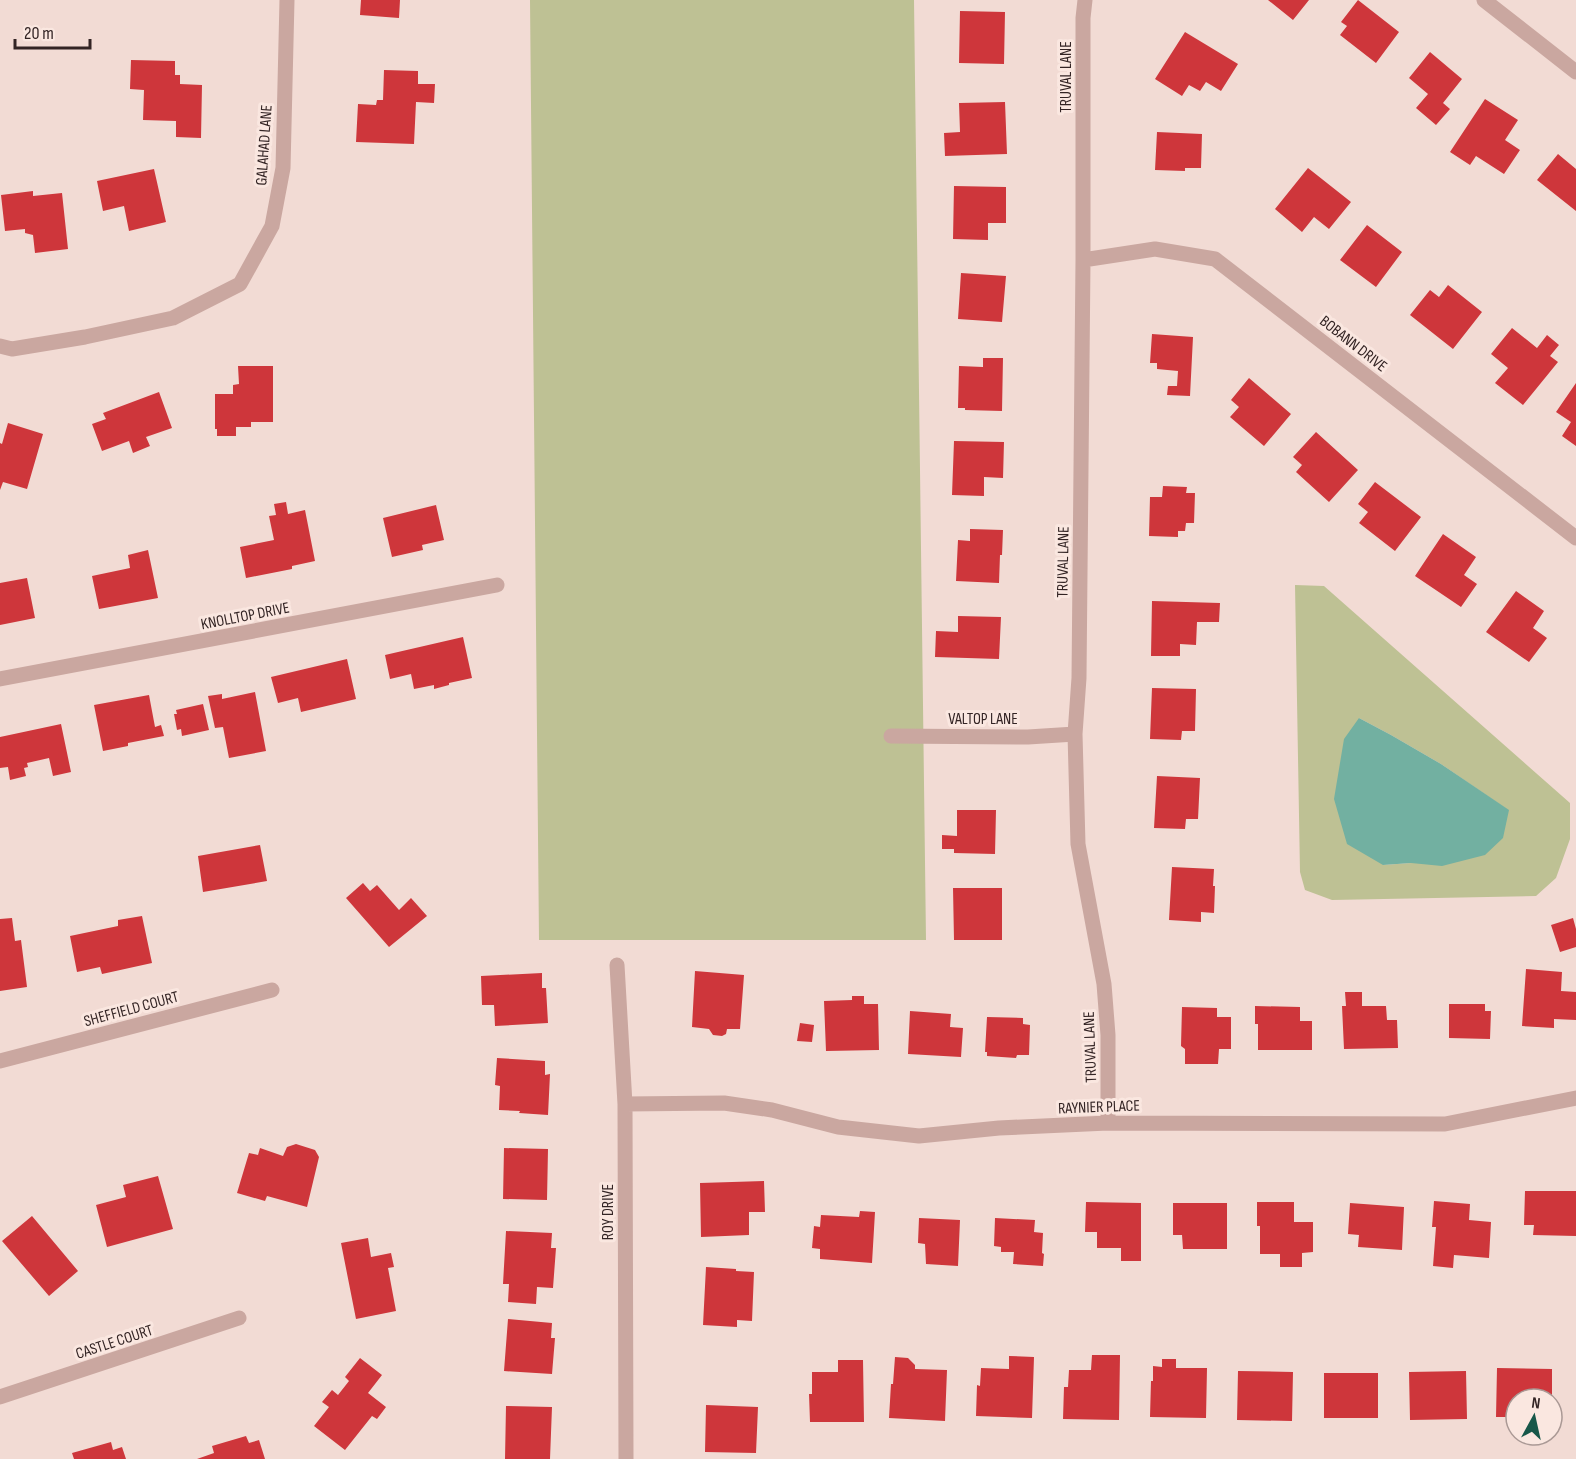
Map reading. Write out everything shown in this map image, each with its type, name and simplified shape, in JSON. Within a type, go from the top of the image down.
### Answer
[{"type":"street","name":"GALAHAD LANE","points":[[0,346],[12,349],[85,337],[173,318],[240,284],[272,225],[283,168],[287,0]]},
{"type":"street","name":"TRUVAL LANE","points":[[1085,0],[1083,18],[1079,678],[1075,734],[1078,844],[1106,1004],[1108,1123]]},
{"type":"street","points":[[1485,0],[1576,72]]},
{"type":"street","name":"BOBANN DRIVE","points":[[1083,260],[1155,249],[1215,259],[1576,538]]},
{"type":"street","name":"KNOLLTOP DRIVE","points":[[0,679],[497,585]]},
{"type":"street","name":"VALTOP LANE","points":[[891,735],[1028,737],[1075,734]]},
{"type":"street","name":"ROY DRIVE","points":[[617,965],[625,1104],[626,1459]]},
{"type":"street","name":"SHEFFIELD COURT","points":[[0,1061],[272,990]]},
{"type":"street","name":"RAYNIER PLACE","points":[[625,1104],[724,1103],[772,1110],[837,1127],[919,1136],[999,1128],[1108,1123],[1445,1124],[1576,1098]]},
{"type":"street","name":"CASTLE COURT","points":[[0,1397],[239,1318]]},
{"type":"green space","points":[[530,0],[914,0],[926,940],[539,940]]},
{"type":"green space","points":[[1295,585],[1324,586],[1570,803],[1570,839],[1556,878],[1536,896],[1332,900],[1305,890],[1300,872]],"holes":[[[1359,718],[1441,764],[1508,810],[1411,863],[1383,865]]]},
{"type":"water","points":[[1359,718],[1441,764],[1509,810],[1503,838],[1485,855],[1442,866],[1411,863],[1383,865],[1347,844],[1334,799],[1344,739]]},
{"type":"building","points":[[361,0],[400,0],[399,18],[360,15]]},
{"type":"building","points":[[1268,0],[1309,0],[1293,20]]},
{"type":"building","points":[[1358,0],[1399,32],[1376,63],[1340,35],[1347,26],[1341,22]]},
{"type":"building","points":[[960,11],[1005,12],[1004,64],[959,63]]},
{"type":"building","points":[[1185,32],[1238,64],[1221,91],[1206,82],[1200,91],[1189,85],[1182,96],[1155,79]]},
{"type":"building","points":[[1430,52],[1462,79],[1443,103],[1450,109],[1436,125],[1416,108],[1428,94],[1409,78]]},
{"type":"building","points":[[131,60],[175,61],[175,75],[180,75],[180,84],[202,85],[201,138],[176,137],[176,121],[143,120],[144,90],[130,89]]},
{"type":"building","points":[[384,70],[418,71],[418,84],[435,84],[434,103],[416,102],[414,144],[356,142],[358,104],[376,105],[377,100],[383,100]]},
{"type":"building","points":[[1485,99],[1518,120],[1505,140],[1520,150],[1504,174],[1476,156],[1470,165],[1450,152]]},
{"type":"building","points":[[1005,102],[1007,154],[945,156],[944,133],[960,132],[959,103]]},
{"type":"building","points":[[1157,132],[1202,134],[1201,168],[1185,168],[1185,171],[1155,170]]},
{"type":"building","points":[[1558,154],[1576,169],[1576,211],[1537,180]]},
{"type":"building","points":[[1308,168],[1351,202],[1329,229],[1314,217],[1302,232],[1275,209]]},
{"type":"building","points":[[154,169],[166,222],[129,231],[124,206],[103,211],[97,181]]},
{"type":"building","points":[[954,186],[1006,187],[1006,223],[988,223],[988,240],[953,239]]},
{"type":"building","points":[[33,191],[33,196],[62,193],[68,249],[35,253],[33,235],[25,233],[25,229],[5,231],[1,195]]},
{"type":"building","points":[[1367,225],[1402,252],[1376,287],[1340,260]]},
{"type":"building","points":[[961,273],[1006,276],[1002,322],[958,319]]},
{"type":"building","points":[[1448,285],[1482,312],[1453,349],[1410,315],[1430,290],[1439,297]]},
{"type":"building","points":[[1512,328],[1537,348],[1547,335],[1559,345],[1550,356],[1558,362],[1523,405],[1495,383],[1508,368],[1491,354]]},
{"type":"building","points":[[1152,334],[1193,337],[1190,396],[1167,395],[1168,386],[1177,386],[1178,371],[1157,369],[1157,363],[1150,363]]},
{"type":"building","points":[[983,358],[1003,358],[1002,411],[958,408],[959,366],[983,367]]},
{"type":"building","points":[[238,366],[273,366],[273,422],[251,422],[251,427],[236,427],[236,436],[217,436],[215,394],[233,394],[233,385],[239,384]]},
{"type":"building","points":[[1249,378],[1291,414],[1264,446],[1230,417],[1239,407],[1231,400]]},
{"type":"building","points":[[1576,383],[1576,446],[1562,436],[1571,422],[1556,412]]},
{"type":"building","points":[[159,392],[172,428],[146,437],[150,446],[133,453],[129,441],[102,451],[92,424],[106,419],[103,413]]},
{"type":"building","points":[[8,423],[43,434],[27,489],[3,482],[0,490],[0,443],[2,444]]},
{"type":"building","points":[[1316,432],[1358,470],[1329,502],[1296,472],[1302,465],[1293,457]]},
{"type":"building","points":[[954,441],[1004,442],[1003,478],[984,477],[984,496],[952,495]]},
{"type":"building","points":[[1375,482],[1421,517],[1395,551],[1359,523],[1368,512],[1358,504]]},
{"type":"building","points":[[1163,486],[1187,487],[1186,493],[1195,493],[1194,523],[1186,523],[1185,531],[1178,531],[1178,537],[1149,536],[1150,497],[1162,497]]},
{"type":"building","points":[[286,502],[288,514],[305,510],[315,561],[292,566],[292,569],[246,578],[240,547],[274,540],[269,516],[276,515],[274,504]]},
{"type":"building","points":[[436,505],[444,540],[422,545],[423,550],[392,557],[383,518]]},
{"type":"building","points":[[970,529],[1003,530],[999,583],[956,581],[958,540],[970,541]]},
{"type":"building","points":[[1443,534],[1476,557],[1464,575],[1477,584],[1461,607],[1415,576]]},
{"type":"building","points":[[148,550],[158,598],[99,609],[92,576],[130,568],[128,555]]},
{"type":"building","points":[[27,578],[35,618],[0,625],[0,583]]},
{"type":"building","points":[[1516,591],[1544,611],[1533,628],[1547,638],[1529,662],[1486,632]]},
{"type":"building","points":[[1152,601],[1220,603],[1219,622],[1197,622],[1196,645],[1180,644],[1180,656],[1151,656]]},
{"type":"building","points":[[958,616],[1001,617],[999,659],[935,657],[936,631],[958,632]]},
{"type":"building","points":[[463,637],[472,678],[434,689],[434,685],[414,689],[411,674],[390,679],[385,655]]},
{"type":"building","points":[[347,659],[356,699],[301,712],[298,698],[278,703],[271,677]]},
{"type":"building","points":[[1152,688],[1196,689],[1195,731],[1182,731],[1181,740],[1150,739]]},
{"type":"building","points":[[255,692],[266,751],[229,758],[223,727],[215,728],[208,696],[222,694],[222,699]]},
{"type":"building","points":[[149,695],[155,727],[161,725],[164,736],[103,751],[94,705]]},
{"type":"building","points":[[203,704],[209,730],[182,736],[181,729],[177,730],[174,714],[177,714],[176,710]]},
{"type":"building","points":[[61,724],[71,772],[53,776],[49,758],[27,763],[28,767],[24,768],[26,776],[10,780],[8,767],[0,768],[0,737]]},
{"type":"building","points":[[1157,776],[1200,778],[1198,819],[1186,819],[1185,829],[1154,828]]},
{"type":"building","points":[[957,810],[996,810],[995,854],[954,853],[954,849],[942,849],[942,835],[957,836]]},
{"type":"building","points":[[260,845],[267,881],[203,892],[198,856]]},
{"type":"building","points":[[1172,867],[1214,869],[1214,913],[1201,912],[1201,922],[1169,920]]},
{"type":"building","points":[[363,883],[370,891],[377,885],[399,910],[411,898],[427,916],[389,947],[346,898]]},
{"type":"building","points":[[953,888],[1002,888],[1002,940],[954,940]]},
{"type":"building","points":[[142,916],[152,963],[102,974],[100,967],[77,972],[70,936],[118,926],[118,920]]},
{"type":"building","points":[[12,918],[15,941],[21,940],[27,987],[0,991],[0,919]]},
{"type":"building","points":[[1573,918],[1576,929],[1576,947],[1560,952],[1551,925]]},
{"type":"building","points":[[1526,969],[1562,972],[1561,991],[1576,992],[1576,1020],[1554,1019],[1554,1028],[1522,1026]]},
{"type":"building","points":[[695,971],[744,975],[740,1029],[727,1029],[726,1034],[722,1036],[713,1035],[709,1029],[692,1027]]},
{"type":"building","points":[[542,973],[542,988],[546,988],[548,1023],[495,1026],[494,1005],[482,1005],[481,976]]},
{"type":"building","points":[[1345,992],[1362,992],[1362,1006],[1386,1006],[1387,1020],[1397,1020],[1398,1048],[1344,1049],[1342,1006],[1346,1006]]},
{"type":"building","points":[[852,996],[864,996],[864,1004],[878,1004],[879,1050],[826,1051],[824,1001],[852,1000]]},
{"type":"building","points":[[1449,1004],[1485,1004],[1485,1011],[1491,1011],[1490,1039],[1449,1038]]},
{"type":"building","points":[[1255,1006],[1300,1007],[1300,1021],[1312,1021],[1312,1050],[1258,1050]]},
{"type":"building","points":[[1182,1007],[1217,1008],[1217,1017],[1231,1017],[1231,1049],[1219,1049],[1218,1064],[1185,1064],[1185,1049],[1181,1046]]},
{"type":"building","points":[[910,1011],[951,1014],[950,1027],[963,1028],[961,1057],[908,1054]]},
{"type":"building","points":[[987,1017],[1023,1018],[1023,1024],[1030,1025],[1029,1055],[1017,1055],[1016,1058],[987,1056],[985,1052]]},
{"type":"building","points":[[800,1023],[814,1025],[812,1042],[797,1041]]},
{"type":"building","points":[[497,1058],[545,1061],[545,1075],[550,1074],[548,1115],[499,1110],[500,1086],[495,1085]]},
{"type":"building","points":[[296,1144],[315,1150],[319,1157],[307,1207],[267,1196],[265,1201],[237,1193],[249,1153],[258,1155],[260,1148],[283,1156],[287,1147]]},
{"type":"building","points":[[504,1148],[548,1149],[547,1200],[503,1199]]},
{"type":"building","points":[[158,1176],[173,1229],[107,1247],[96,1205],[126,1197],[123,1185]]},
{"type":"building","points":[[764,1181],[765,1212],[749,1212],[749,1235],[701,1237],[700,1183]]},
{"type":"building","points":[[1525,1191],[1576,1191],[1576,1236],[1533,1235],[1534,1225],[1524,1225]]},
{"type":"building","points":[[1434,1201],[1470,1204],[1469,1220],[1491,1222],[1489,1258],[1454,1255],[1453,1268],[1433,1266],[1436,1227],[1432,1227]]},
{"type":"building","points":[[1086,1202],[1141,1203],[1141,1261],[1121,1261],[1121,1248],[1097,1248],[1097,1232],[1085,1232]]},
{"type":"building","points":[[1257,1202],[1294,1202],[1294,1222],[1313,1222],[1313,1252],[1302,1253],[1302,1267],[1280,1267],[1280,1254],[1260,1254]]},
{"type":"building","points":[[1173,1203],[1227,1203],[1227,1249],[1183,1249],[1182,1235],[1173,1235]]},
{"type":"building","points":[[1350,1203],[1404,1207],[1402,1250],[1358,1247],[1359,1235],[1348,1234]]},
{"type":"building","points":[[860,1211],[875,1212],[872,1263],[820,1259],[820,1249],[812,1248],[814,1226],[820,1227],[821,1215],[859,1217]]},
{"type":"building","points":[[32,1216],[78,1271],[49,1296],[2,1241]]},
{"type":"building","points":[[919,1218],[960,1220],[958,1266],[926,1264],[925,1244],[918,1243]]},
{"type":"building","points":[[995,1218],[1035,1220],[1034,1232],[1043,1233],[1043,1266],[1013,1264],[1014,1252],[1001,1252],[1001,1247],[994,1246]]},
{"type":"building","points":[[506,1231],[552,1233],[551,1248],[556,1248],[553,1288],[537,1287],[536,1304],[508,1302],[509,1284],[503,1284]]},
{"type":"building","points":[[368,1238],[371,1257],[391,1253],[394,1267],[388,1268],[396,1311],[356,1319],[341,1243]]},
{"type":"building","points":[[706,1267],[754,1272],[752,1321],[737,1320],[737,1327],[703,1325]]},
{"type":"building","points":[[508,1319],[552,1323],[551,1338],[555,1338],[552,1374],[504,1371]]},
{"type":"building","points":[[1092,1355],[1120,1355],[1119,1420],[1063,1419],[1064,1387],[1068,1387],[1069,1370],[1091,1370]]},
{"type":"building","points":[[1009,1356],[1034,1357],[1032,1418],[976,1416],[977,1385],[980,1386],[981,1368],[1009,1369]]},
{"type":"building","points":[[895,1357],[908,1358],[915,1365],[915,1369],[947,1370],[945,1421],[889,1418]]},
{"type":"building","points":[[360,1358],[382,1375],[368,1393],[386,1407],[377,1419],[372,1416],[345,1450],[314,1426],[329,1407],[322,1402],[332,1390],[338,1395],[349,1381],[345,1377]]},
{"type":"building","points":[[1162,1359],[1176,1359],[1176,1368],[1207,1368],[1206,1418],[1150,1417],[1153,1366],[1162,1367]]},
{"type":"building","points":[[838,1360],[863,1360],[864,1422],[810,1422],[809,1394],[812,1394],[812,1372],[838,1372]]},
{"type":"building","points":[[1497,1368],[1552,1369],[1552,1387],[1504,1387],[1504,1417],[1496,1417]]},
{"type":"building","points":[[1238,1371],[1293,1372],[1292,1421],[1237,1420]]},
{"type":"building","points":[[1466,1371],[1467,1419],[1410,1420],[1409,1372]]},
{"type":"building","points":[[1324,1373],[1378,1373],[1378,1418],[1324,1418]]},
{"type":"building","points":[[706,1405],[758,1407],[756,1453],[705,1452]]},
{"type":"building","points":[[506,1406],[552,1407],[550,1459],[505,1459]]},
{"type":"building","points":[[246,1436],[249,1443],[259,1440],[265,1459],[197,1459],[214,1453],[212,1446]]},
{"type":"building","points":[[111,1442],[113,1450],[122,1447],[126,1459],[74,1459],[72,1453]]}]
